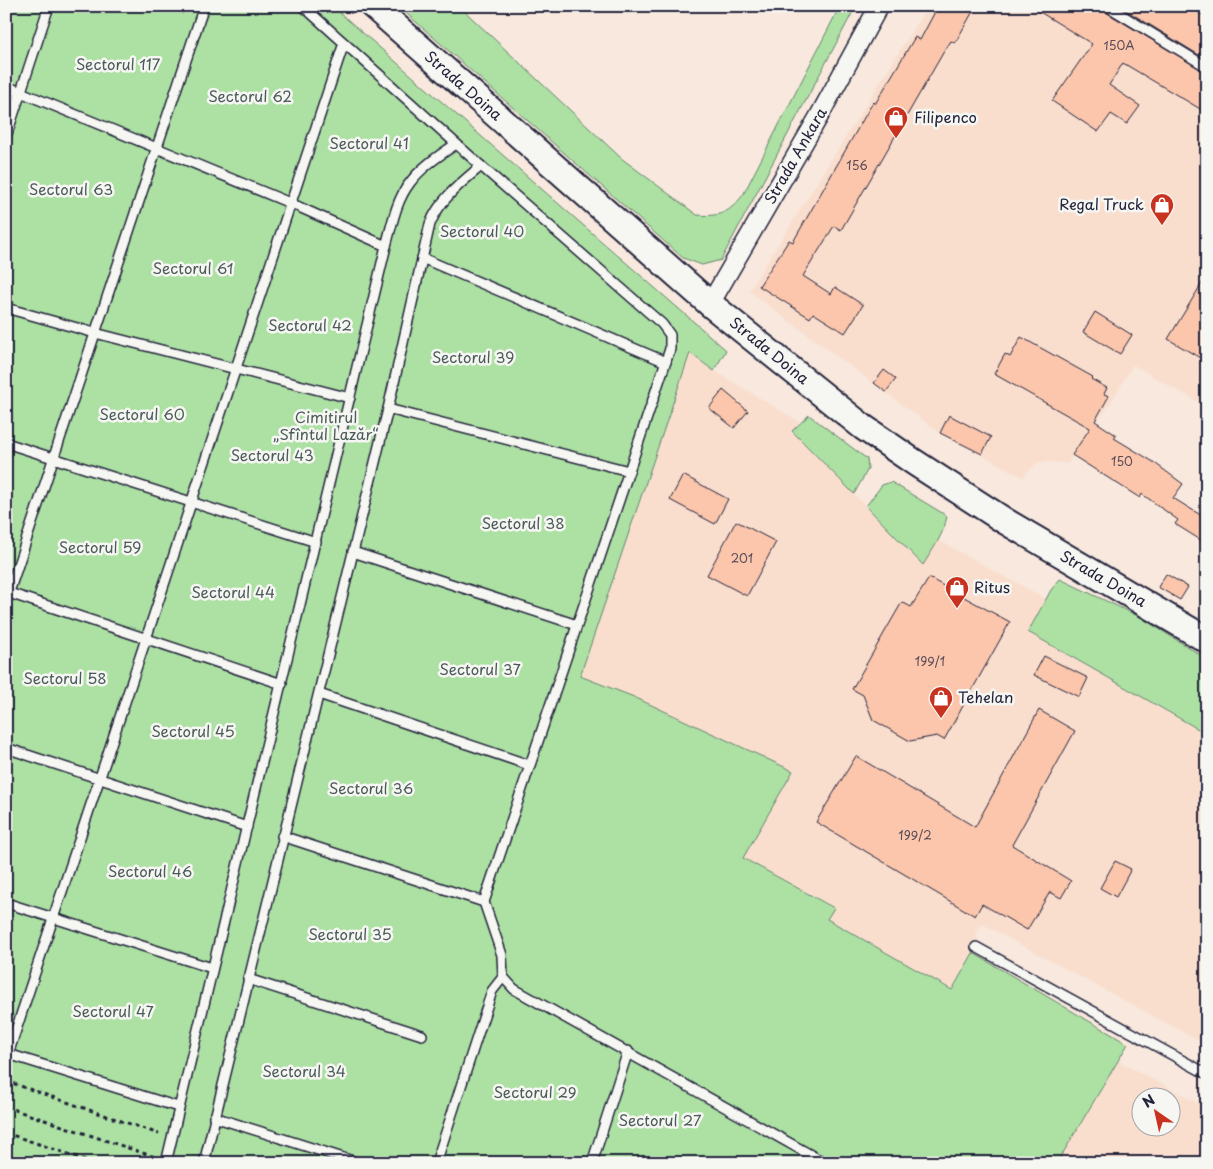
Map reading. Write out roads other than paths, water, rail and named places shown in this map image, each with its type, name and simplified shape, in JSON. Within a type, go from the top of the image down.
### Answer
[{"type":"main road","name":"Strada Doina","points":[[373,6],[710,304],[863,427],[1005,521],[1207,640]]},
{"type":"street","name":"Strada Ankara","points":[[710,304],[818,118],[878,6]]},
{"type":"lane","points":[[6,137],[49,6]]},
{"type":"lane","points":[[204,6],[7,595],[147,638],[282,684]]},
{"type":"lane","points":[[303,6],[456,144],[667,328],[671,341],[666,362],[484,902],[502,955],[503,977],[514,989],[628,1051],[815,1160],[825,1163]]},
{"type":"lane","points":[[1107,6],[1207,67]]},
{"type":"lane","points":[[178,1107],[7,1055],[344,43]]},
{"type":"lane","points":[[6,86],[386,246]]},
{"type":"lane","points":[[166,1162],[396,210],[408,184],[435,159],[456,144]]},
{"type":"lane","points":[[204,1163],[282,836],[319,694],[388,409],[422,258],[435,212],[461,183],[481,166]]},
{"type":"lane","points":[[422,258],[666,362]]},
{"type":"lane","points":[[6,308],[95,333],[350,398]]},
{"type":"lane","points":[[388,409],[629,471]]},
{"type":"lane","points":[[6,443],[316,542]]},
{"type":"lane","points":[[353,552],[577,624]]},
{"type":"lane","points":[[319,694],[530,765]]},
{"type":"lane","points":[[6,748],[247,827]]},
{"type":"lane","points":[[282,836],[484,902]]},
{"type":"lane","points":[[6,903],[212,968]]},
{"type":"lane","points":[[976,947],[1207,1074]]},
{"type":"lane","points":[[436,1163],[492,991],[503,977]]},
{"type":"lane","points":[[248,979],[422,1034]]},
{"type":"lane","points":[[592,1163],[628,1051]]},
{"type":"lane","points":[[214,1117],[359,1163]]},
{"type":"place","name":"Filipenco","points":[[896,139]]},
{"type":"place","name":"Regal Truck","points":[[1162,226]]},
{"type":"place","name":"Ritus","points":[[957,609]]},
{"type":"place","name":"Tehelan","points":[[941,719]]},
{"type":"park label","name":"Sectorul 117","points":[[118,65]]},
{"type":"park label","name":"Sectorul 62","points":[[250,97]]},
{"type":"park label","name":"Sectorul 41","points":[[369,144]]},
{"type":"park label","name":"Sectorul 63","points":[[71,190]]},
{"type":"park label","name":"Sectorul 40","points":[[482,232]]},
{"type":"park label","name":"Sectorul 61","points":[[193,269]]},
{"type":"park label","name":"Sectorul 42","points":[[310,326]]},
{"type":"park label","name":"Sectorul 39","points":[[473,358]]},
{"type":"park label","name":"Sectorul 60","points":[[142,415]]},
{"type":"park label","name":"Cimitirul „Sfîntul Lazăr“","points":[[326,426]]},
{"type":"park label","name":"Sectorul 43","points":[[272,456]]},
{"type":"park label","name":"Sectorul 38","points":[[523,524]]},
{"type":"park label","name":"Sectorul 59","points":[[100,548]]},
{"type":"park label","name":"Sectorul 44","points":[[233,593]]},
{"type":"park label","name":"Sectorul 37","points":[[480,670]]},
{"type":"park label","name":"Sectorul 58","points":[[65,679]]},
{"type":"park label","name":"Sectorul 45","points":[[193,732]]},
{"type":"park label","name":"Sectorul 36","points":[[371,789]]},
{"type":"park label","name":"Sectorul 46","points":[[150,872]]},
{"type":"park label","name":"Sectorul 35","points":[[350,935]]},
{"type":"park label","name":"Sectorul 47","points":[[113,1012]]},
{"type":"park label","name":"Sectorul 34","points":[[304,1072]]},
{"type":"park label","name":"Sectorul 29","points":[[535,1093]]},
{"type":"park label","name":"Sectorul 27","points":[[660,1121]]}]
